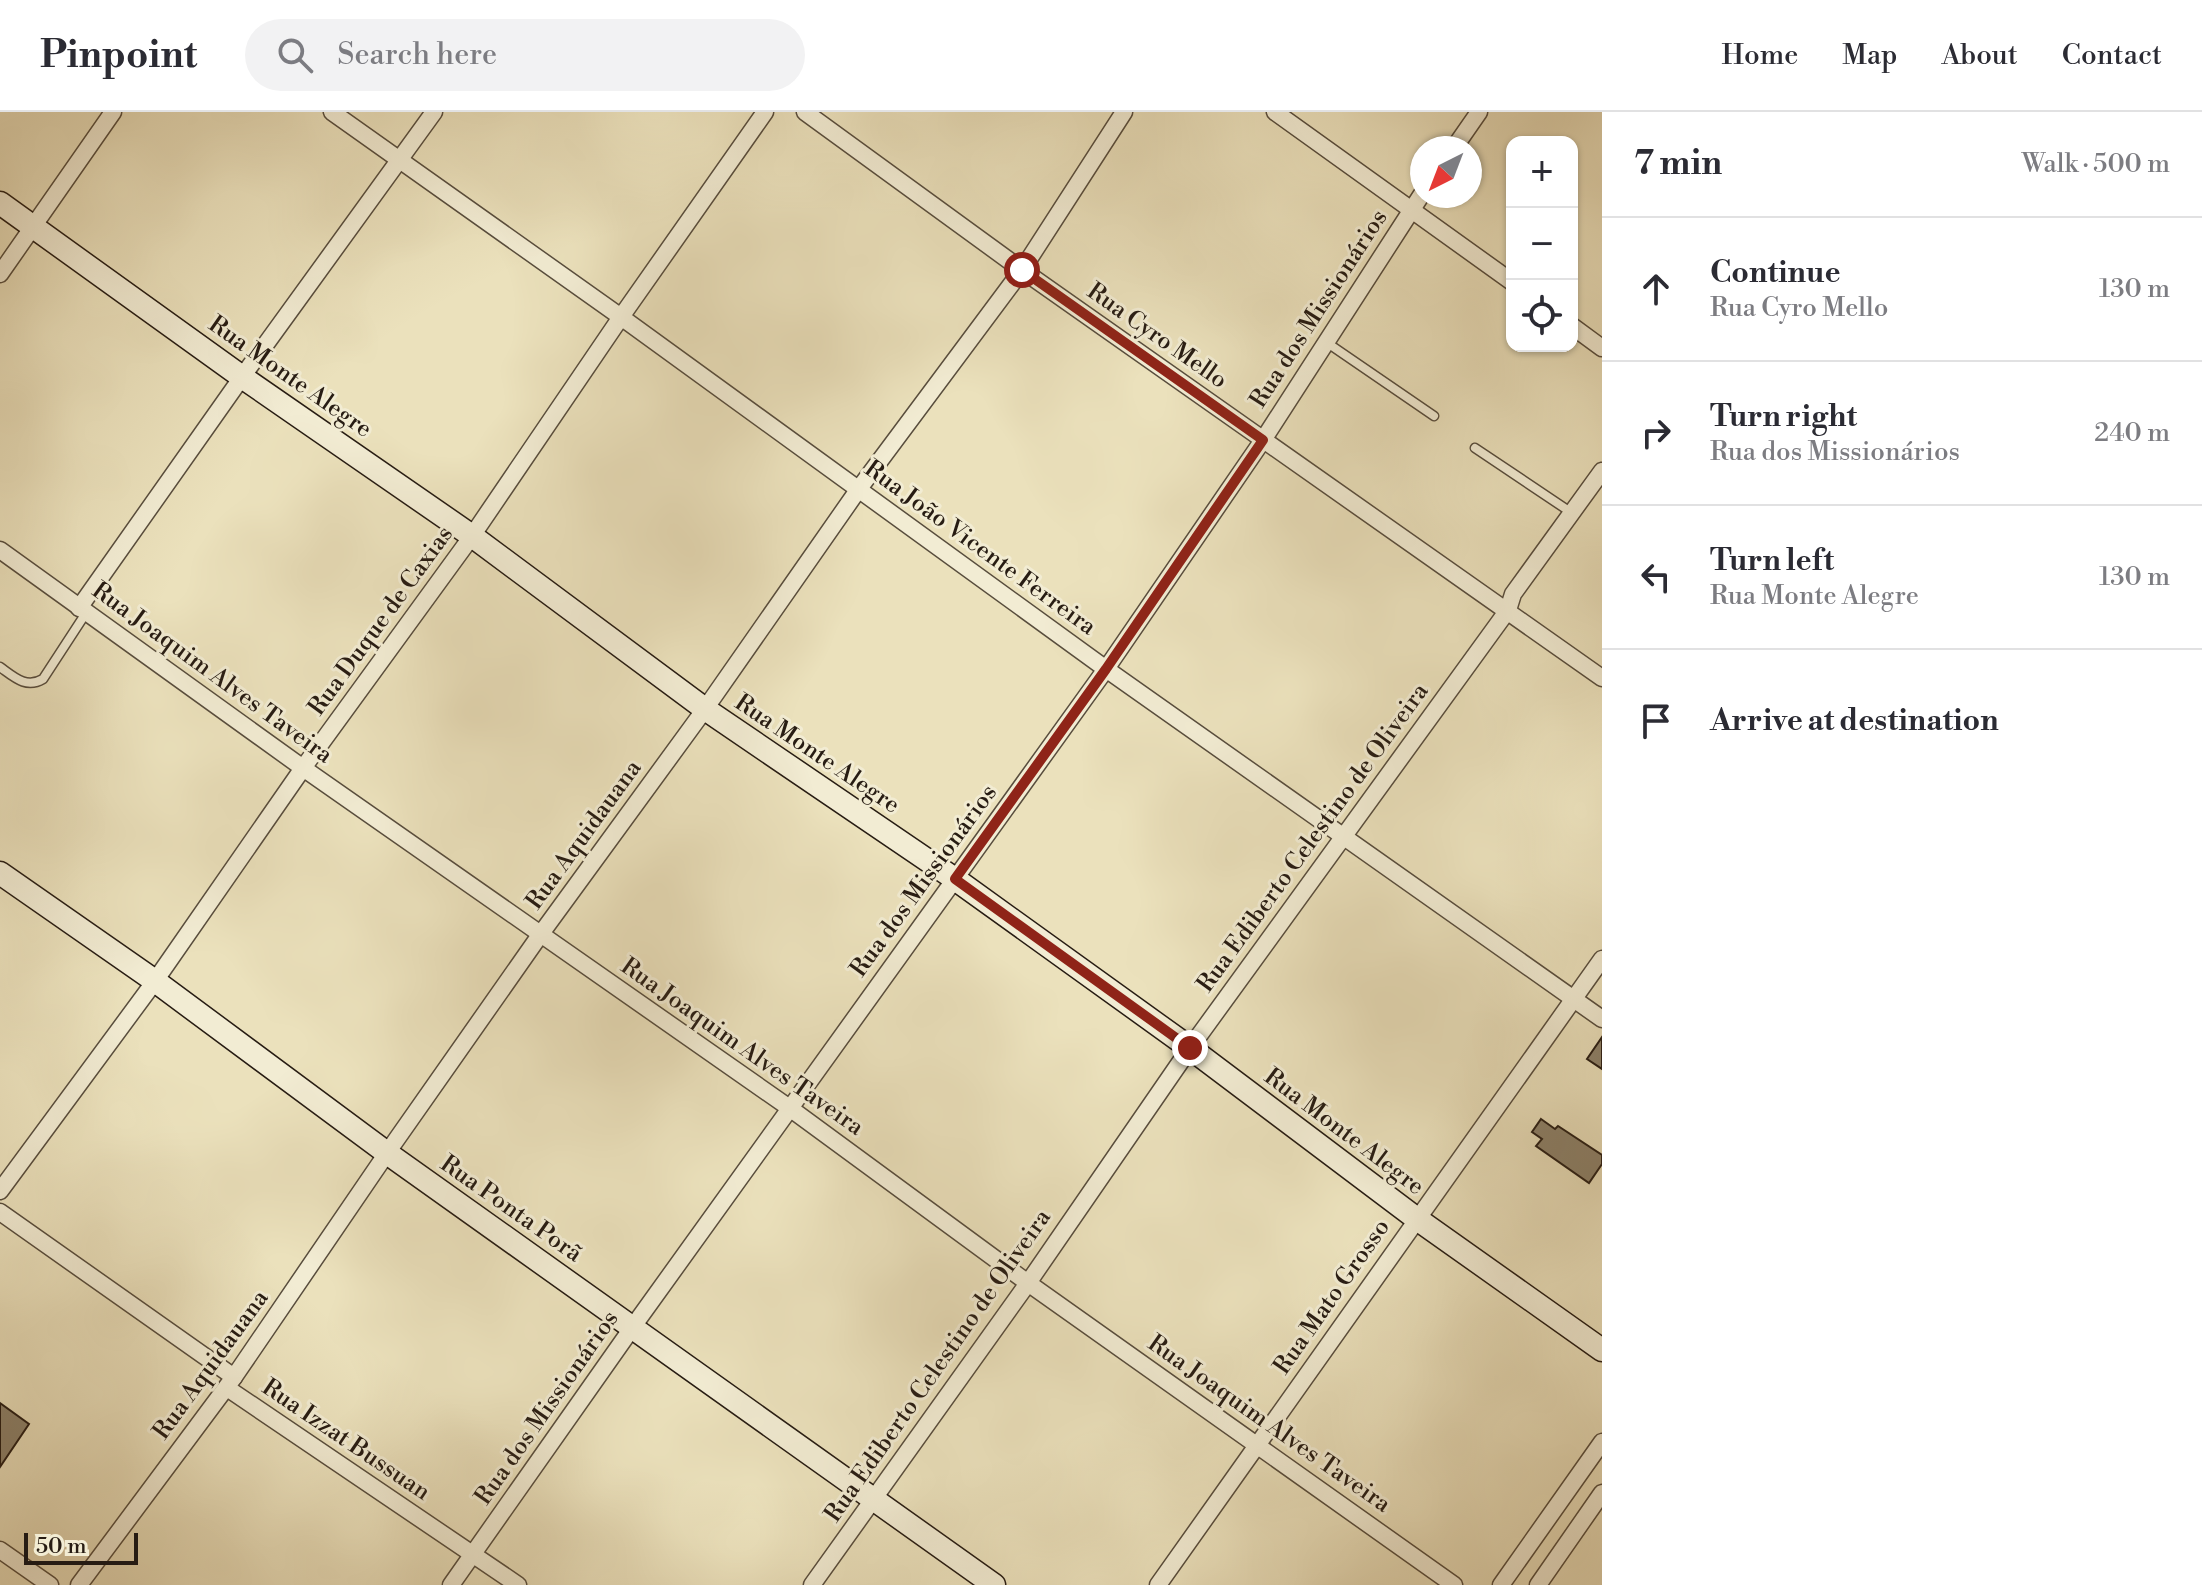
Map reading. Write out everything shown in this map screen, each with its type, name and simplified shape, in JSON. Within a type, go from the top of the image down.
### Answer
[{"type":"street","points":[[0,274],[113,112]]},
{"type":"street","name":"Rua João Vicente Ferreira","points":[[332,112],[621,317],[1106,669],[1602,1019]]},
{"type":"street","points":[[83,610],[242,377],[434,112]]},
{"type":"street","name":"Rua Duque de Caxias","points":[[0,1191],[155,981],[303,768],[472,536],[765,112]]},
{"type":"street","name":"Rua Cyro Mello","points":[[805,112],[1022,270],[1602,678]]},
{"type":"street","name":"Rua Aquidauana","points":[[79,1585],[230,1383],[540,935],[705,709],[858,490],[1022,270],[1124,112]]},
{"type":"street","points":[[1275,112],[1509,280]]},
{"type":"street","points":[[1462,136],[1479,112]]},
{"type":"street","name":"Rua Monte Alegre","points":[[0,203],[242,377],[472,536],[705,709],[955,879],[1190,1048],[1417,1219],[1602,1350]]},
{"type":"street","name":"Rua dos Missionários","points":[[451,1585],[1106,669],[1263,440],[1411,210]]},
{"type":"street","points":[[1578,330],[1602,348]]},
{"type":"street","name":"Rua Ediberto Celestino de Oliveira","points":[[812,1585],[1028,1283],[1190,1048],[1508,610],[1513,594],[1602,471]]},
{"type":"street","name":"Rua Joaquim Alves Taveira","points":[[0,550],[303,768],[791,1109],[1028,1283],[1454,1585]]},
{"type":"street","name":"Rua Ponta Porã","points":[[0,873],[155,981],[387,1153],[994,1585]]},
{"type":"street","name":"Rua Mato Grosso","points":[[1158,1585],[1602,959]]},
{"type":"street","name":"Rua Izzat Bussuan","points":[[0,1212],[230,1383],[518,1585]]},
{"type":"street","points":[[1501,1585],[1602,1442]]},
{"type":"street","points":[[1538,1585],[1602,1493]]},
{"type":"street","points":[[0,1550],[50,1585]]},
{"type":"lane","points":[[1326,342],[1434,416]]},
{"type":"lane","points":[[1475,448],[1572,513]]},
{"type":"lane","points":[[0,667],[26,684],[35,684],[43,679],[83,610]]},
{"type":"building","points":[[1602,1037],[1602,1069],[1587,1059]]},
{"type":"building","points":[[1541,1119],[1555,1129],[1558,1126],[1602,1155],[1602,1164],[1589,1183],[1536,1146],[1542,1139],[1532,1132]]},
{"type":"building","points":[[0,1403],[29,1424],[0,1467]]},
{"type":"route","points":[[1022,270],[1263,440],[1106,669],[955,879],[1190,1048]]}]
